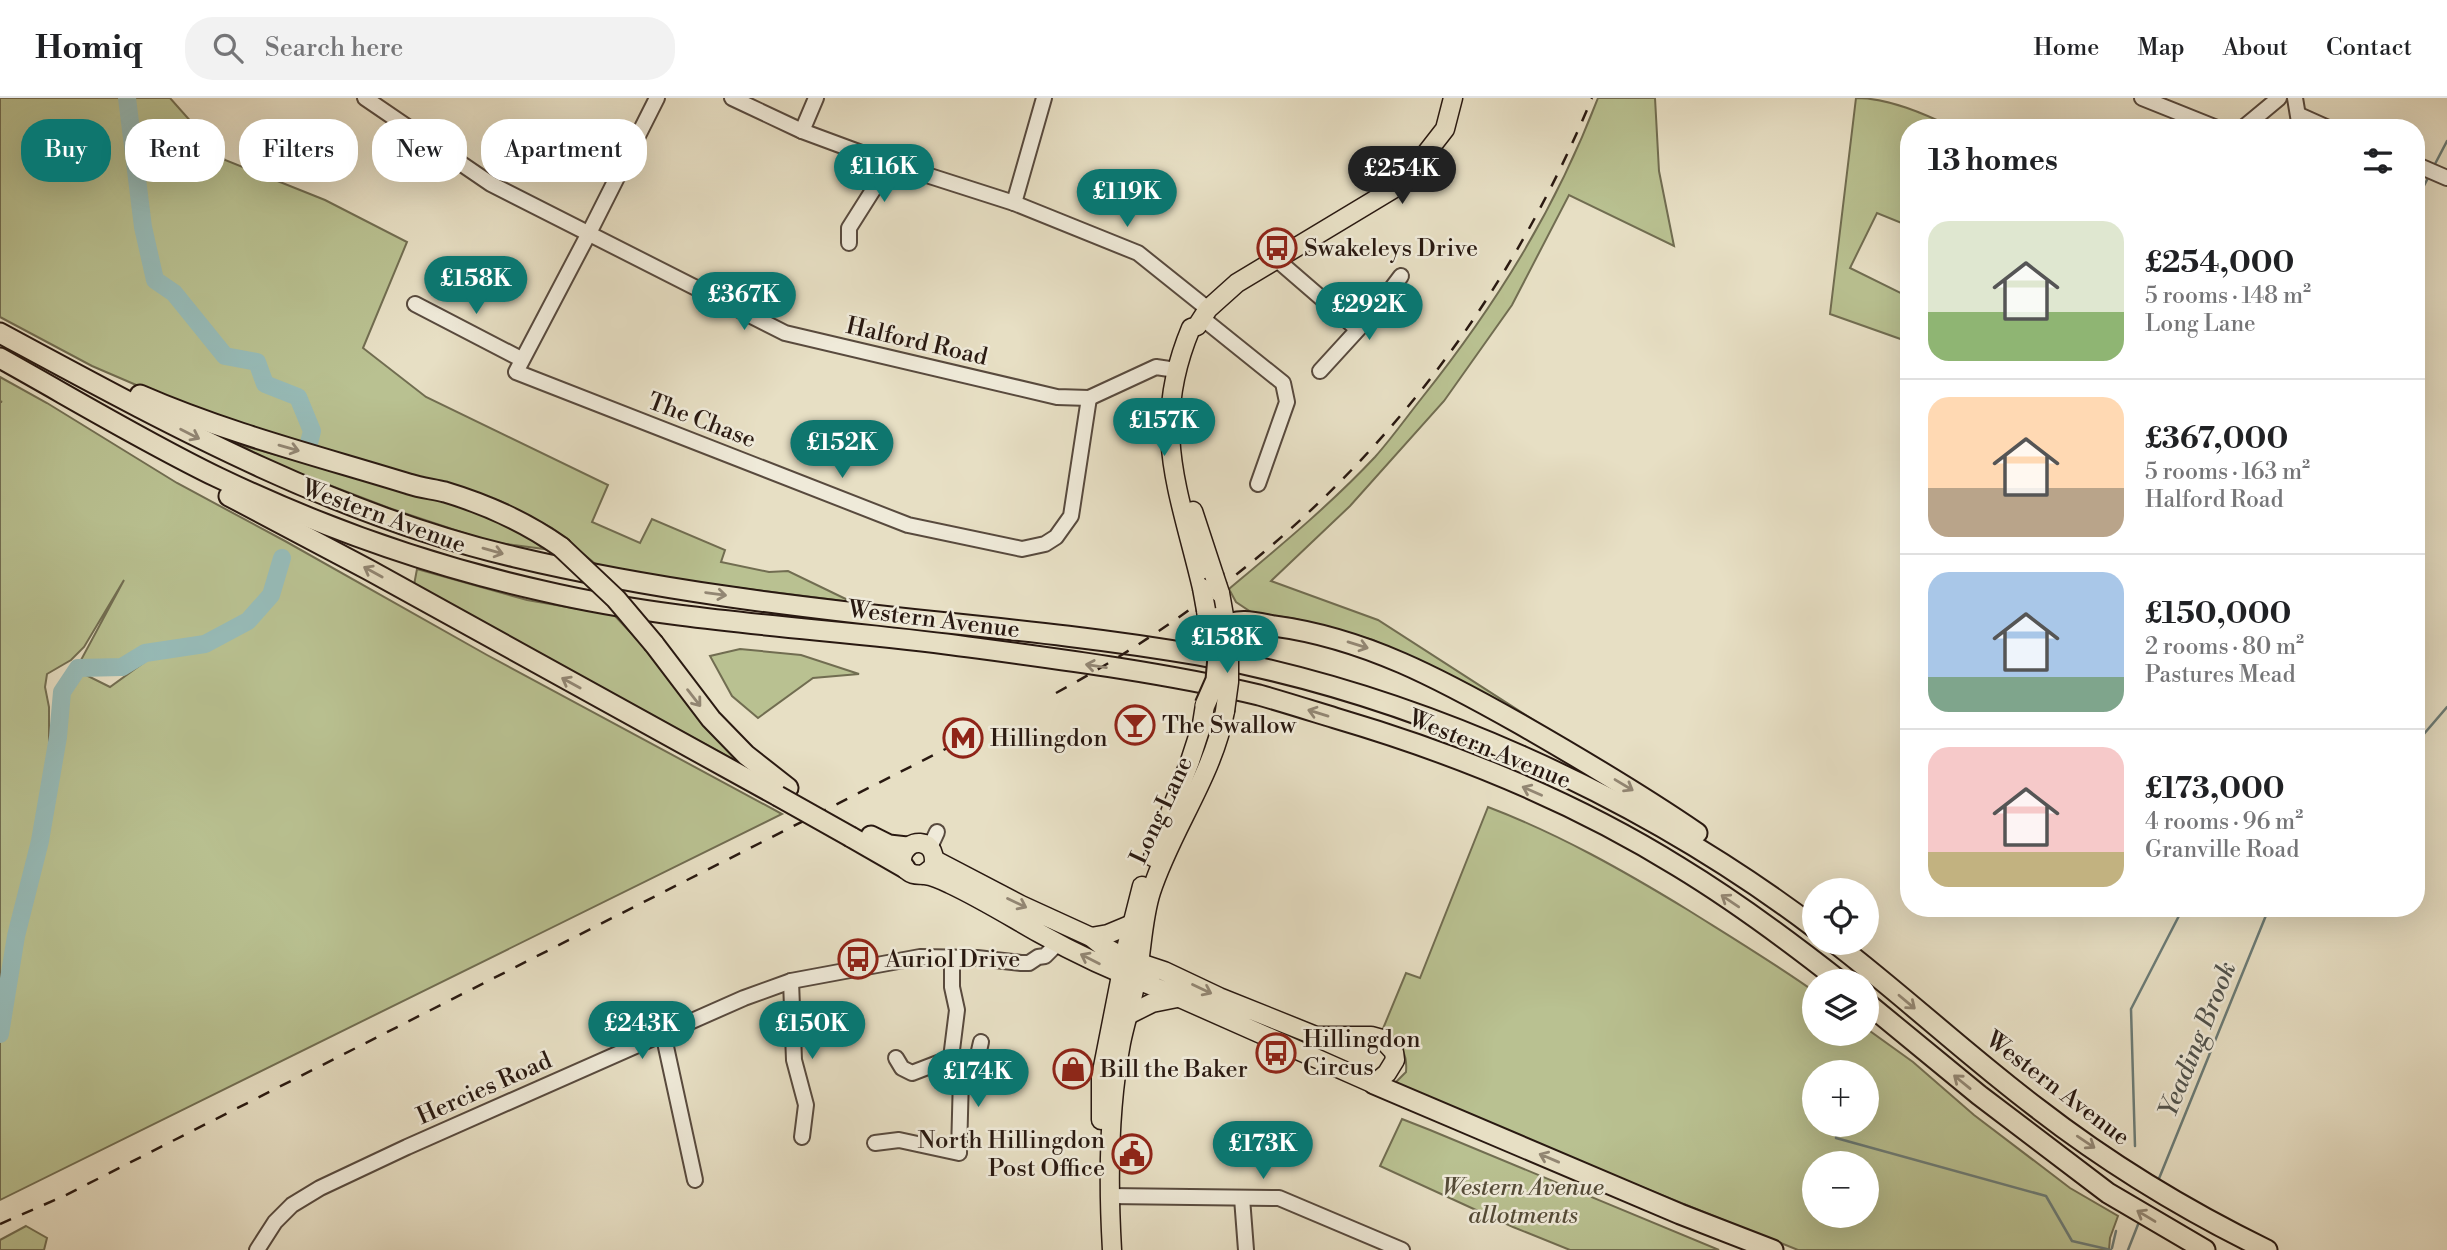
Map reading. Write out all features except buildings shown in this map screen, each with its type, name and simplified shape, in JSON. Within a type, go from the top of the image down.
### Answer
[{"type":"highway","points":[[0,331],[190,416],[446,493],[518,521],[561,547],[616,599],[711,719],[783,792]]},
{"type":"highway","name":"Western Avenue","points":[[0,331],[142,410],[234,456],[313,491],[424,531],[509,556],[624,580],[742,598],[1094,639],[1202,656],[1254,667],[1366,698],[1506,750],[1600,794],[1695,845],[1802,919]]},
{"type":"highway","points":[[0,358],[100,423],[213,488],[783,792],[854,833],[920,857]]},
{"type":"highway","name":"Western Avenue","points":[[0,358],[168,452],[255,495],[373,542],[453,568],[597,603],[944,644],[1166,677],[1261,696],[1385,733],[1485,770],[1590,817],[1679,867],[1787,940],[1824,969]]},
{"type":"highway","points":[[1205,705],[1216,680],[1220,631],[1227,624],[1243,621],[1313,632],[1369,649],[1441,680],[1654,803],[1759,877],[1802,917]]},
{"type":"highway","name":"Western Avenue","points":[[1850,955],[2038,1109],[2172,1199],[2267,1250]]},
{"type":"highway","points":[[1879,1013],[1979,1095],[2108,1193],[2205,1250]]},
{"type":"highway","points":[[1374,1084],[1680,1214],[1773,1250]]},
{"type":"main road","name":"Long Lane","points":[[1227,624],[1222,599],[1208,579],[1181,512],[1172,465],[1170,408],[1176,370],[1191,328],[1237,283],[1403,183],[1445,129],[1454,98]]},
{"type":"main road","name":"Long Lane","points":[[1109,1196],[1101,1149],[1101,1077],[1150,894],[1212,759],[1225,711],[1229,682],[1206,610],[1208,579],[1190,498],[1182,436],[1184,387],[1202,318]]},
{"type":"main road","name":"Long Lane","points":[[1112,1250],[1109,1196],[1112,1110],[1128,1015],[1132,924],[1140,891],[1202,724],[1205,705]]},
{"type":"main road","points":[[920,857],[963,890],[1058,943],[1130,969],[1164,971],[1219,997],[1316,1036],[1371,1036],[1382,1039],[1394,1052],[1395,1060],[1387,1073],[1374,1084],[1177,998],[1130,969],[1091,937],[920,857]]},
{"type":"main road","points":[[1091,937],[1108,934],[1132,924]]},
{"type":"main road","points":[[1128,1015],[1152,1003],[1177,998]]},
{"type":"street","name":"Halford Road","points":[[365,98],[491,184],[785,333],[1057,397],[1089,398],[1149,369],[1163,367],[1176,370]]},
{"type":"street","points":[[519,365],[657,98]]},
{"type":"street","points":[[732,98],[802,131],[883,162],[1013,203],[1138,253],[1202,318],[1283,383],[1287,402],[1258,484]]},
{"type":"street","points":[[802,131],[816,98]]},
{"type":"street","points":[[1013,203],[1044,98]]},
{"type":"street","points":[[2142,98],[2194,119]]},
{"type":"street","points":[[2254,119],[2279,98]]},
{"type":"street","points":[[2295,98],[2299,119]]},
{"type":"street","points":[[849,243],[849,228],[880,179],[883,162]]},
{"type":"street","points":[[2425,168],[2447,178]]},
{"type":"street","points":[[1276,259],[1357,329]]},
{"type":"street","points":[[1320,371],[1401,276]]},
{"type":"street","name":"The Chase","points":[[415,304],[519,365],[908,525],[1022,549],[1045,544],[1056,537],[1071,516],[1089,398]]},
{"type":"street","points":[[920,857],[933,830]]},
{"type":"street","points":[[1038,957],[1034,951],[1039,933]]},
{"type":"street","name":"Hercies Road","points":[[257,1250],[275,1222],[292,1205],[320,1188],[744,998],[791,981],[920,957],[1029,963],[1045,956],[1058,943]]},
{"type":"street","points":[[875,1143],[899,1140],[959,1153],[961,1076],[953,1061],[957,1010],[952,987],[952,957]]},
{"type":"street","points":[[791,981],[794,1060],[806,1105],[802,1137]]},
{"type":"street","points":[[663,1033],[695,1180]]},
{"type":"street","points":[[896,1058],[902,1068],[912,1073],[953,1061],[972,1066],[976,1064],[981,1042]]},
{"type":"street","points":[[1109,1196],[1279,1198],[1402,1250]]},
{"type":"street","points":[[1242,1198],[1246,1250]]},
{"type":"green space","points":[[0,98],[170,98],[189,119],[125,119],[125,182],[225,182],[225,160],[239,166],[239,182],[280,182],[325,200],[407,242],[363,348],[426,397],[608,485],[592,522],[640,543],[652,519],[725,550],[721,562],[769,572],[788,571],[852,602],[685,581],[598,566],[552,528],[500,501],[258,432],[199,412],[92,366],[0,317]]},
{"type":"green space","points":[[1598,98],[1655,98],[1659,171],[1674,246],[1569,195],[1512,305],[1444,401],[1350,506],[1271,581],[1378,620],[1591,757],[1444,673],[1373,640],[1296,619],[1251,612],[1236,602],[1229,589],[1358,475],[1387,443],[1448,364],[1499,292],[1543,218]]},
{"type":"green space","points":[[1856,98],[1894,104],[1934,119],[1900,119],[1900,222],[1877,213],[1850,268],[1900,293],[1900,339],[1830,314]]},
{"type":"green space","points":[[0,377],[177,483],[487,655],[782,814],[0,1200]],"holes":[[[124,580],[81,660],[143,663],[110,687],[80,672],[59,699],[49,744],[49,707],[45,687],[47,674],[71,660],[84,647]]]},
{"type":"green space","points":[[237,444],[461,506],[505,524],[544,549],[491,542],[389,508],[282,467]]},
{"type":"green space","points":[[417,569],[527,600],[614,615],[651,654],[745,766],[414,585]]},
{"type":"green space","points":[[740,649],[801,655],[859,674],[813,678],[758,718],[732,696],[710,656]]},
{"type":"green space","points":[[1488,807],[1566,841],[1615,867],[1800,981],[1802,1046],[1879,1046],[1879,1038],[2070,1188],[2118,1216],[2110,1238],[2109,1250],[1798,1250],[1392,1086],[1406,1072],[1404,1052],[1382,1031],[1406,973],[1420,978]]},
{"type":"green space","name":"Western Avenue allotments","points":[[1402,1119],[1719,1250],[1570,1250],[1513,1227],[1380,1166]]},
{"type":"green space","points":[[26,1226],[47,1238],[44,1250],[0,1250],[0,1240]]},
{"type":"waterway","points":[[127,98],[143,227],[155,280],[174,293],[225,356],[257,362],[265,384],[298,397],[312,431],[307,451]]},
{"type":"waterway","points":[[2435,164],[2447,141]]},
{"type":"waterway","points":[[2425,184],[2428,178]]},
{"type":"waterway","points":[[0,1034],[16,936],[40,841],[58,737],[62,692],[78,668],[122,667],[145,653],[205,644],[248,621],[271,595],[282,558]]},
{"type":"waterway","name":"Yeading Brook","points":[[2425,733],[2447,707]]},
{"type":"waterway","points":[[2135,1146],[2131,1009],[2178,917]]},
{"type":"waterway","name":"Yeading Brook","points":[[2158,1181],[2265,917]]},
{"type":"waterway","points":[[1836,1137],[2046,1196],[2072,1241],[2111,1250]]},
{"type":"waterway","name":"Yeading Brook","points":[[2128,1250],[2139,1222]]},
{"type":"waterway","points":[[2112,1248],[2116,1231]]},
{"type":"railway","points":[[1056,693],[1146,639],[1229,580],[1306,514],[1376,443],[1440,366],[1497,283],[1548,193],[1592,98]]},
{"type":"railway","points":[[0,1224],[64,1196],[979,732]]},
{"type":"place","name":"Swakeleys Drive","points":[[1277,248]]},
{"type":"place","name":"The Swallow","points":[[1135,725]]},
{"type":"place","name":"Hillingdon","points":[[963,738]]},
{"type":"place","name":"Auriol Drive","points":[[858,959]]},
{"type":"place","name":"Hillingdon Circus","points":[[1276,1053]]},
{"type":"place","name":"Bill the Baker","points":[[1073,1069]]},
{"type":"place","name":"North Hillingdon Post Office","points":[[1132,1154]]}]
